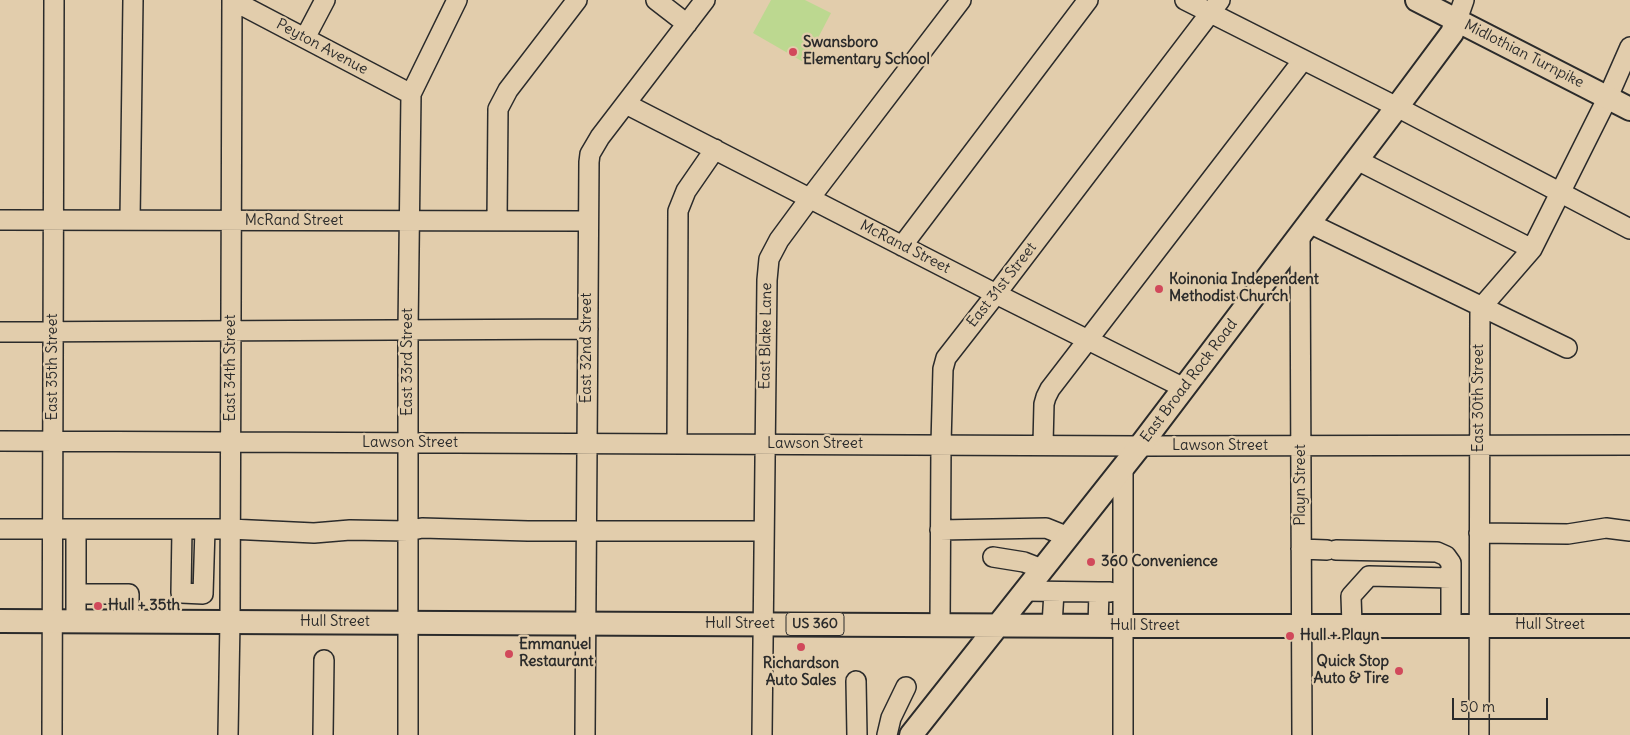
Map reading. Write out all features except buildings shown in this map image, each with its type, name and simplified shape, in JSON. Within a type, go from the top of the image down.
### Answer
[{"type":"main road","name":"Midlothian Turnpike","points":[[1418,0],[1460,10],[1630,108]]},
{"type":"main road","name":"East Broad Rock Road","points":[[911,735],[1140,446],[1305,229],[1452,33],[1460,10]]},
{"type":"main road","name":"Hull Street","points":[[0,621],[1098,626],[1630,626]]},
{"type":"street","name":"East 35th Street","points":[[52,735],[54,0]]},
{"type":"street","points":[[130,220],[133,0]]},
{"type":"street","name":"Peyton Avenue","points":[[232,0],[411,94]]},
{"type":"street","name":"East 34th Street","points":[[228,735],[232,0]]},
{"type":"street","points":[[305,38],[325,0]]},
{"type":"street","name":"East 33rd Street","points":[[408,735],[408,330],[411,94],[457,0]]},
{"type":"street","points":[[497,221],[498,109],[508,90],[577,0]]},
{"type":"street","points":[[656,0],[687,24]]},
{"type":"street","name":"East 32nd Street","points":[[585,735],[590,154],[600,137],[705,0]]},
{"type":"street","name":"East Blake Lane","points":[[762,735],[764,444],[769,259],[779,240],[810,198],[961,0]]},
{"type":"street","points":[[902,246],[1088,0]]},
{"type":"street","points":[[1185,0],[1215,6],[1303,60],[1630,229]]},
{"type":"street","name":"East 31st Street","points":[[940,625],[941,444],[943,369],[946,358],[1215,6]]},
{"type":"street","points":[[1482,307],[1532,249],[1608,97],[1630,47]]},
{"type":"street","points":[[1043,444],[1043,419],[1046,397],[1088,339],[1303,60]]},
{"type":"street","name":"McRand Street","points":[[626,104],[996,294],[1184,388]]},
{"type":"street","points":[[677,444],[678,211],[682,198],[715,149]]},
{"type":"street","points":[[1357,160],[1532,249]]},
{"type":"street","name":"McRand Street","points":[[0,220],[588,221]]},
{"type":"street","points":[[1305,229],[1482,307],[1567,348]]},
{"type":"street","name":"Playn Street","points":[[1302,735],[1301,446],[1305,229]]},
{"type":"street","name":"East 30th Street","points":[[1480,735],[1479,321],[1482,307]]},
{"type":"street","points":[[0,332],[588,329]]},
{"type":"street","name":"Lawson Street","points":[[0,442],[1043,444],[1140,446],[1630,445]]},
{"type":"street","points":[[1122,468],[1124,735]]},
{"type":"street","points":[[0,529],[230,529],[314,533],[350,530],[408,531],[422,528],[763,531]]},
{"type":"street","points":[[940,530],[1046,528],[1061,534],[1066,539]]},
{"type":"street","points":[[1479,533],[1568,534],[1606,528],[1630,531]]},
{"type":"street","points":[[76,529],[76,622]]},
{"type":"street","points":[[182,529],[181,593],[203,594],[205,529]]},
{"type":"street","points":[[1301,549],[1437,552],[1446,556],[1479,555]]},
{"type":"street","points":[[1446,556],[1451,563],[1452,625]]},
{"type":"street","points":[[993,557],[1024,562],[1042,569]]},
{"type":"street","points":[[1352,625],[1352,596],[1369,576],[1451,578]]},
{"type":"street","points":[[1025,591],[1124,592]]},
{"type":"street","points":[[1052,625],[1054,592]]},
{"type":"street","points":[[1098,626],[1099,592]]},
{"type":"street","points":[[192,622],[193,593]]},
{"type":"street","points":[[76,594],[129,594],[129,622]]},
{"type":"street","points":[[323,735],[324,660]]},
{"type":"street","points":[[856,681],[857,735]]},
{"type":"street","points":[[888,735],[891,718],[906,687]]},
{"type":"green space","points":[[771,0],[805,0],[831,13],[805,63],[753,33]]},
{"type":"place","name":"Swansboro Elementary School","points":[[793,52]]},
{"type":"place","name":"Koinonia Independent Methodist Church","points":[[1159,289]]},
{"type":"place","name":"360 Convenience","points":[[1091,562]]},
{"type":"place","name":"Hull + 35th","points":[[98,606]]},
{"type":"place","name":"Hull + Playn","points":[[1290,636]]},
{"type":"place","name":"Richardson Auto Sales","points":[[801,647]]},
{"type":"place","name":"Emmanuel Restaurant","points":[[509,654]]},
{"type":"place","name":"Quick Stop Auto & Tire","points":[[1399,671]]}]
